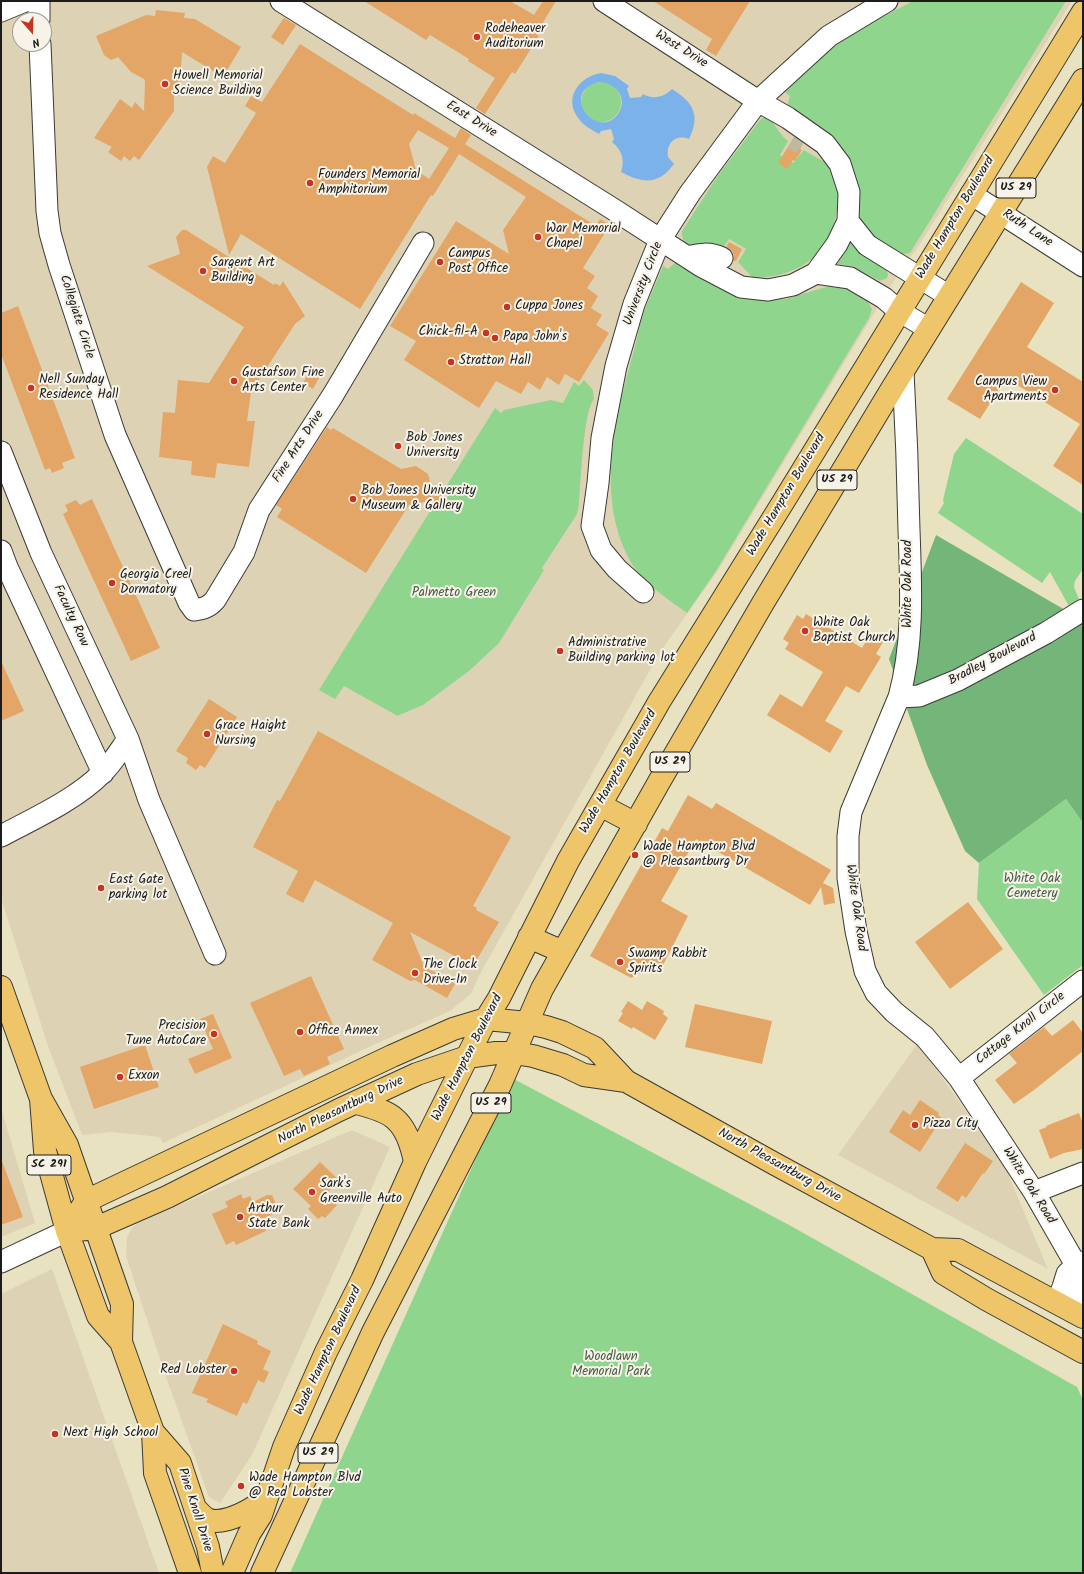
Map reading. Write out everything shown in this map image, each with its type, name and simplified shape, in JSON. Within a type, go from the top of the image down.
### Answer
[{"type":"main road","name":"Wade Hampton Boulevard","points":[[232,1573],[249,1534],[264,1505],[284,1447],[326,1352],[368,1268],[415,1162],[486,1019],[499,998],[568,861],[659,702],[1083,12]]},
{"type":"main road","name":"US 29","points":[[262,1573],[373,1332],[500,1085],[542,989],[751,624],[852,454],[1000,212],[1083,80]]},
{"type":"main road","points":[[822,438],[852,454]]},
{"type":"main road","points":[[600,805],[636,824]]},
{"type":"main road","points":[[529,937],[564,952]]},
{"type":"main road","name":"SC 291","points":[[1,986],[41,1098],[67,1145],[86,1201]]},
{"type":"main road","name":"North Pleasantburg Drive","points":[[86,1201],[392,1056],[453,1029],[486,1019],[528,1023],[562,1032],[595,1048],[626,1081],[932,1249],[958,1250],[1071,1311]]},
{"type":"main road","name":"North Pleasantburg Drive","points":[[67,1230],[96,1228],[168,1197],[339,1110],[417,1074],[467,1057],[496,1053],[514,1053],[533,1056],[563,1065],[584,1075],[626,1081]]},
{"type":"main road","name":"SC 291","points":[[41,1098],[45,1151],[67,1230]]},
{"type":"main road","points":[[357,1103],[377,1110],[395,1119],[410,1141],[415,1162]]},
{"type":"main road","points":[[67,1230],[86,1201]]},
{"type":"main road","name":"Pine Knoll Drive","points":[[86,1201],[122,1304],[121,1342],[153,1432],[155,1473],[190,1573]]},
{"type":"main road","name":"Pine Knoll Drive","points":[[67,1230],[98,1316],[121,1342]]},
{"type":"main road","points":[[932,1249],[943,1273],[986,1299],[1083,1352]]},
{"type":"main road","name":"Pine Knoll Drive","points":[[153,1432],[180,1463],[208,1547],[213,1573]]},
{"type":"main road","points":[[195,1508],[208,1519],[223,1520],[243,1514],[263,1501],[264,1505],[256,1549],[249,1573]]},
{"type":"street","points":[[1,11],[25,1]]},
{"type":"street","points":[[39,1],[39,12]]},
{"type":"street","name":"East Drive","points":[[281,1],[687,257],[741,287],[768,290],[793,285],[816,273]]},
{"type":"street","name":"West Drive","points":[[604,1],[758,101],[788,118],[825,144],[840,164],[849,192],[848,221]]},
{"type":"street","name":"University Circle","points":[[643,592],[617,570],[601,550],[592,526],[598,484],[602,438],[616,366],[634,304],[660,240],[690,193],[758,101],[829,36],[887,1]]},
{"type":"street","name":"Collegiate Circle","points":[[40,52],[47,211],[50,233],[58,265],[115,435],[189,603],[194,610],[202,609]]},
{"type":"street","points":[[788,118],[785,126],[786,132],[798,142],[819,153],[833,155]]},
{"type":"street","name":"Ruth Lane","points":[[971,194],[1083,266]]},
{"type":"street","points":[[929,329],[899,311],[884,298],[850,278],[816,273],[837,244],[848,221],[867,245],[949,296]]},
{"type":"street","name":"Fine Arts Drive","points":[[202,609],[210,606],[215,600],[244,552],[259,510],[333,395],[423,243]]},
{"type":"street","points":[[687,257],[704,253],[714,254],[727,261],[754,289]]},
{"type":"street","name":"White Oak Road","points":[[903,372],[907,447],[910,618],[908,657],[899,697],[851,812],[848,836],[848,878],[856,931],[865,971],[876,993],[894,1012],[925,1038],[959,1078],[1080,1263],[1081,1294],[1071,1311]]},
{"type":"street","name":"Faculty Row","points":[[1,452],[41,553],[128,739],[149,800],[215,954]]},
{"type":"street","points":[[1,551],[7,567],[103,773]]},
{"type":"street","name":"Bradley Boulevard","points":[[899,697],[919,696],[958,680],[1083,610]]},
{"type":"street","points":[[1,836],[53,808],[86,787],[103,773],[128,739]]},
{"type":"street","name":"Cottage Knoll Circle","points":[[959,1078],[1083,981]]},
{"type":"street","points":[[1034,1192],[1083,1173]]},
{"type":"street","points":[[1,1262],[67,1230]]},
{"type":"shaded area","name":"Bob Jones University","points":[[1,1],[1072,1],[916,250],[903,266],[717,572],[660,652],[480,974],[471,994],[450,1011],[163,1143],[160,1137],[111,1132],[82,1135],[48,1046],[1,898]]},
{"type":"shaded area","points":[[918,1043],[1005,1167],[1048,1269],[838,1155]]},
{"type":"shaded area","points":[[1,1108],[35,1223],[1,1237]]},
{"type":"shaded area","points":[[352,1130],[390,1147],[252,1455],[220,1503],[209,1497],[166,1377],[126,1256],[127,1237],[132,1228],[138,1223]]},
{"type":"shaded area","name":"Next High School","points":[[52,1269],[159,1573],[1,1573],[1,1294]]},
{"type":"green space","points":[[913,1],[1066,1],[910,253],[900,255],[882,246],[861,223],[857,213],[855,201],[787,107],[790,96],[785,92],[803,73],[828,51],[873,22]]},
{"type":"green space","points":[[605,82],[612,85],[618,91],[621,102],[620,110],[612,119],[605,122],[597,122],[590,119],[582,110],[581,98],[584,91],[593,83]]},
{"type":"green space","points":[[765,117],[771,120],[788,141],[780,155],[793,163],[804,150],[830,166],[835,177],[838,198],[836,216],[831,232],[824,246],[814,257],[802,266],[788,272],[753,278],[738,262],[746,249],[729,239],[720,253],[695,249],[685,243],[682,238],[682,231],[717,177],[760,120]]},
{"type":"green space","points":[[846,235],[886,268],[888,275],[887,278],[880,281],[851,266],[833,263]]},
{"type":"green space","points":[[677,261],[765,300],[786,299],[829,286],[846,289],[868,302],[872,309],[869,318],[716,571],[687,613],[654,588],[633,566],[619,534],[613,509],[611,485],[614,434],[644,311],[663,266],[668,269]]},
{"type":"green space","name":"Palmetto Green","points":[[584,380],[593,390],[594,399],[590,406],[587,418],[577,514],[542,568],[544,570],[499,643],[469,671],[423,705],[397,716],[344,686],[335,699],[319,690],[432,508],[440,503],[443,504],[448,496],[448,493],[444,490],[495,408],[501,413],[504,410],[551,400],[563,403],[574,382],[579,386]]},
{"type":"green space","points":[[966,438],[1083,514],[1083,569],[1075,581],[1074,587],[1079,599],[1070,608],[1050,572],[1042,583],[938,513],[944,503],[943,500],[954,454]]},
{"type":"green space","points":[[936,535],[1072,614],[1083,604],[1083,823],[1066,799],[979,863],[965,851],[927,765],[889,659]]},
{"type":"green space","name":"White Oak Cemetery","points":[[1066,799],[1083,823],[1083,965],[1044,995],[977,899],[979,863]]},
{"type":"green space","name":"Woodlawn Memorial Park","points":[[512,1078],[791,1226],[1077,1387],[1083,1400],[1083,1573],[290,1573]]},
{"type":"water","points":[[601,73],[615,76],[629,86],[627,89],[630,98],[641,97],[643,94],[651,97],[659,97],[672,89],[690,104],[694,116],[693,130],[689,139],[680,138],[672,141],[668,148],[668,157],[674,164],[662,176],[656,179],[643,180],[621,172],[623,159],[618,148],[612,142],[614,139],[611,129],[601,131],[599,134],[586,126],[579,119],[572,104],[575,90],[586,79]],"holes":[[[599,82],[615,88],[619,92],[622,102],[618,114],[609,121],[600,122],[592,119],[585,112],[581,104],[582,95],[587,87]]]},
{"type":"building","name":"Rodeheaver Auditorium","points":[[364,1],[510,1],[534,15],[543,1],[556,1],[536,34],[539,36],[515,74],[512,72],[485,114],[476,108],[495,78],[468,61],[469,59],[430,35],[426,40]]},
{"type":"building","points":[[653,1],[750,1],[716,56],[706,50],[712,39]]},
{"type":"building","name":"Howell Memorial Science Building","points":[[156,10],[185,13],[184,18],[195,19],[241,47],[223,77],[182,52],[179,96],[174,96],[174,111],[139,160],[134,156],[130,161],[124,156],[121,161],[108,152],[112,147],[94,138],[120,99],[132,108],[135,102],[144,111],[145,81],[131,72],[118,57],[111,60],[104,55],[96,36],[146,15],[155,16]]},
{"type":"building","points":[[284,18],[296,25],[283,45],[271,37]]},
{"type":"building","points":[[300,44],[413,115],[414,113],[455,138],[461,128],[471,135],[465,144],[596,226],[600,219],[610,225],[583,268],[595,276],[587,288],[598,296],[591,308],[602,315],[596,325],[609,333],[579,382],[565,374],[559,385],[547,377],[540,390],[528,382],[521,394],[496,381],[479,408],[404,360],[416,341],[390,326],[456,221],[509,254],[503,230],[526,197],[459,154],[433,196],[431,195],[360,309],[241,234],[229,255],[207,167],[213,156],[225,163],[256,113],[245,106],[251,96],[262,102]],"holes":[[[418,130],[449,148],[429,179],[416,170],[409,144]]]},
{"type":"building","points":[[794,137],[803,143],[800,149],[802,150],[795,161],[793,160],[787,169],[778,163]]},
{"type":"building","name":"Gustafson Fine Arts Center","points":[[182,230],[186,230],[274,285],[275,283],[280,286],[283,281],[305,316],[295,324],[251,392],[247,421],[255,421],[249,467],[217,463],[215,478],[191,475],[192,461],[159,457],[163,412],[175,413],[178,380],[209,383],[244,327],[147,266],[180,254],[176,237]]},
{"type":"building","points":[[729,242],[742,249],[736,261],[733,261],[734,256],[732,251],[726,247]]},
{"type":"building","name":"Campus View Apartments","points":[[1021,282],[1054,303],[1027,347],[1083,382],[1083,485],[1053,466],[1080,424],[1006,378],[980,419],[947,399]]},
{"type":"building","name":"Nell Sunday Residence Hall","points":[[18,306],[75,458],[62,463],[64,468],[52,473],[50,468],[45,470],[1,354],[1,313]]},
{"type":"building","points":[[309,372],[319,378],[313,389],[303,383]]},
{"type":"building","name":"Bob Jones University Museum & Gallery","points":[[327,427],[331,430],[333,428],[401,469],[416,466],[428,474],[432,489],[444,497],[436,510],[424,502],[409,505],[366,573],[277,517],[282,509],[276,505]]},
{"type":"building","name":"Georgia Creel Dormatory","points":[[92,499],[160,648],[131,661],[63,514],[68,511],[65,505],[76,500],[80,505]]},
{"type":"building","points":[[806,614],[862,648],[870,634],[883,642],[876,654],[881,657],[859,693],[846,686],[825,721],[843,731],[830,753],[767,715],[780,694],[802,707],[823,672],[785,649],[789,643],[783,639],[797,615],[803,619]]},
{"type":"building","points":[[1,661],[24,711],[1,721]]},
{"type":"building","name":"Grace Haight Nursing","points":[[209,699],[237,717],[205,768],[200,765],[196,770],[186,763],[188,758],[176,751]]},
{"type":"building","points":[[318,731],[511,837],[473,906],[477,908],[476,910],[499,922],[473,966],[410,932],[424,966],[455,984],[447,998],[415,980],[410,981],[372,960],[393,923],[315,880],[303,903],[286,894],[298,871],[253,847],[277,800],[280,801]]},
{"type":"building","points":[[688,795],[712,809],[716,803],[831,870],[823,883],[833,888],[835,903],[824,905],[821,887],[810,905],[696,839],[661,901],[688,916],[659,973],[650,968],[631,978],[590,956],[662,828],[668,831]]},
{"type":"building","points":[[968,902],[1003,949],[950,989],[915,942]]},
{"type":"building","name":"Office Annex","points":[[311,976],[344,1049],[327,1057],[330,1064],[304,1076],[300,1069],[284,1076],[250,1003]]},
{"type":"building","points":[[628,1001],[642,1010],[647,1001],[664,1011],[663,1014],[668,1018],[655,1040],[633,1027],[632,1029],[618,1021],[623,1013],[621,1012]]},
{"type":"building","points":[[695,1004],[772,1021],[762,1064],[685,1047]]},
{"type":"building","name":"Precision Tune AutoCare","points":[[213,1014],[232,1058],[195,1074],[188,1059],[213,1049],[200,1019]]},
{"type":"building","points":[[1073,1020],[1083,1033],[1083,1051],[1014,1104],[995,1080],[1017,1063],[1009,1054],[1044,1027],[1052,1036]]},
{"type":"building","name":"Exxon","points":[[145,1045],[159,1087],[94,1109],[80,1067]]},
{"type":"building","name":"Pizza City","points":[[920,1100],[939,1113],[938,1115],[942,1118],[920,1152],[889,1132],[903,1110],[910,1115]]},
{"type":"building","points":[[1079,1113],[1083,1124],[1083,1149],[1064,1153],[1050,1159],[1039,1130]]},
{"type":"building","points":[[965,1143],[993,1161],[966,1198],[962,1195],[958,1202],[936,1188]]},
{"type":"building","points":[[1,1161],[23,1217],[1,1225]]},
{"type":"building","name":"Sark's Greenville Auto","points":[[320,1162],[339,1180],[326,1194],[337,1205],[325,1218],[322,1216],[318,1219],[308,1209],[311,1206],[293,1189]]},
{"type":"building","name":"Arthur State Bank","points":[[241,1194],[243,1199],[250,1196],[253,1202],[267,1195],[272,1195],[279,1211],[261,1220],[266,1231],[236,1245],[234,1241],[226,1245],[212,1214],[228,1207],[225,1202]]},
{"type":"building","name":"Red Lobster","points":[[223,1324],[258,1341],[257,1344],[271,1351],[263,1369],[269,1372],[264,1383],[258,1380],[247,1404],[243,1402],[237,1416],[206,1402],[208,1399],[192,1393]]},
{"type":"tunnel","points":[[793,139],[802,144]]},
{"type":"place","name":"Rodeheaver Auditorium","points":[[477,37]]},
{"type":"place","name":"Howell Memorial Science Building","points":[[165,84]]},
{"type":"place","name":"Founders Memorial Amphitorium","points":[[310,183]]},
{"type":"place","name":"War Memorial Chapel","points":[[538,237]]},
{"type":"place","name":"Campus Post Office","points":[[440,262]]},
{"type":"place","name":"Sargent Art Building","points":[[203,271]]},
{"type":"place","name":"Cuppa Jones","points":[[507,307]]},
{"type":"place","name":"Chick-fil-A","points":[[486,333]]},
{"type":"place","name":"Papa John's","points":[[495,338]]},
{"type":"place","name":"Stratton Hall","points":[[451,362]]},
{"type":"place","name":"Gustafson Fine Arts Center","points":[[234,381]]},
{"type":"place","name":"Nell Sunday Residence Hall","points":[[31,388]]},
{"type":"place","name":"Campus View Apartments","points":[[1055,390]]},
{"type":"place","name":"Bob Jones University","points":[[398,446]]},
{"type":"place","name":"Bob Jones University Museum & Gallery","points":[[353,499]]},
{"type":"place","name":"Georgia Creel Dormatory","points":[[112,583]]},
{"type":"place","name":"White Oak Baptist Church","points":[[805,631]]},
{"type":"place","name":"Administrative Building parking lot","points":[[560,651]]},
{"type":"place","name":"Grace Haight Nursing","points":[[207,734]]},
{"type":"place","name":"Wade Hampton Blvd @ Pleasantburg Dr","points":[[635,855]]},
{"type":"place","name":"East Gate parking lot","points":[[101,888]]},
{"type":"place","name":"Swamp Rabbit Spirits","points":[[620,962]]},
{"type":"place","name":"The Clock Drive-In","points":[[415,973]]},
{"type":"place","name":"Office Annex","points":[[300,1032]]},
{"type":"place","name":"Precision Tune AutoCare","points":[[214,1034]]},
{"type":"place","name":"Exxon","points":[[120,1077]]},
{"type":"place","name":"Pizza City","points":[[915,1125]]},
{"type":"place","name":"Sark's Greenville Auto","points":[[312,1192]]},
{"type":"place","name":"Arthur State Bank","points":[[240,1217]]},
{"type":"place","name":"Red Lobster","points":[[234,1371]]},
{"type":"place","name":"Next High School","points":[[55,1434]]},
{"type":"place","name":"Wade Hampton Blvd @ Red Lobster","points":[[241,1486]]}]
